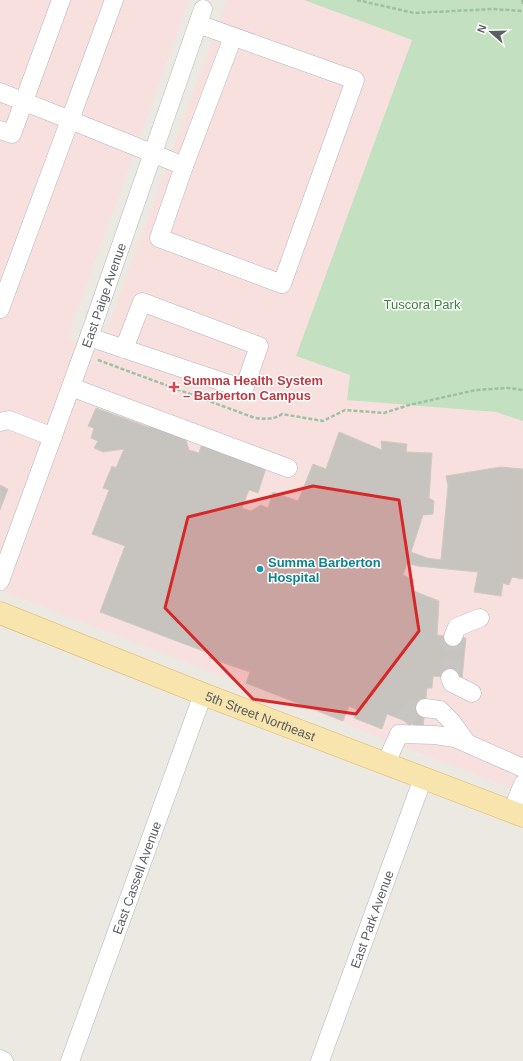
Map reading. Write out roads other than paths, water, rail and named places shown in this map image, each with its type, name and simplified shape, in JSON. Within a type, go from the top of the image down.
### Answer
[{"type":"main road","name":"5th Street Northeast","points":[[0,613],[203,694],[518,814]]},
{"type":"street","points":[[0,130],[12,134],[61,0]]},
{"type":"street","points":[[0,309],[114,0]]},
{"type":"street","name":"East Paige Avenue","points":[[0,581],[89,337],[200,17],[234,37]]},
{"type":"street","points":[[234,37],[355,80],[282,284],[159,238],[184,166],[234,37]]},
{"type":"street","points":[[0,92],[184,166]]},
{"type":"street","points":[[89,337],[124,349],[244,389],[259,346],[142,302],[124,349]]},
{"type":"street","points":[[71,387],[288,468]]},
{"type":"street","points":[[0,422],[9,420],[53,437]]},
{"type":"street","points":[[453,637],[457,627],[480,618]]},
{"type":"street","points":[[450,678],[452,683],[472,692]]},
{"type":"street","name":"East Cassell Avenue","points":[[70,1061],[203,694]]},
{"type":"street","points":[[425,708],[440,710],[451,720],[467,743]]},
{"type":"street","points":[[386,763],[401,727],[455,738],[523,768]]},
{"type":"street","name":"East Park Avenue","points":[[320,1061],[423,778]]},
{"type":"street","points":[[518,814],[523,784]]},
{"type":"street","points":[[0,1060],[4,1061]]},
{"type":"tunnel","points":[[450,678],[453,637]]},
{"type":"tunnel","points":[[403,720],[415,708],[425,708]]},
{"type":"place","name":"Summa Health System – Barberton Campus","points":[[174,387]]},
{"type":"place","name":"Summa Barberton Hospital","points":[[260,569]]},
{"type":"park label","name":"Tuscora Park","points":[[422,304]]}]
